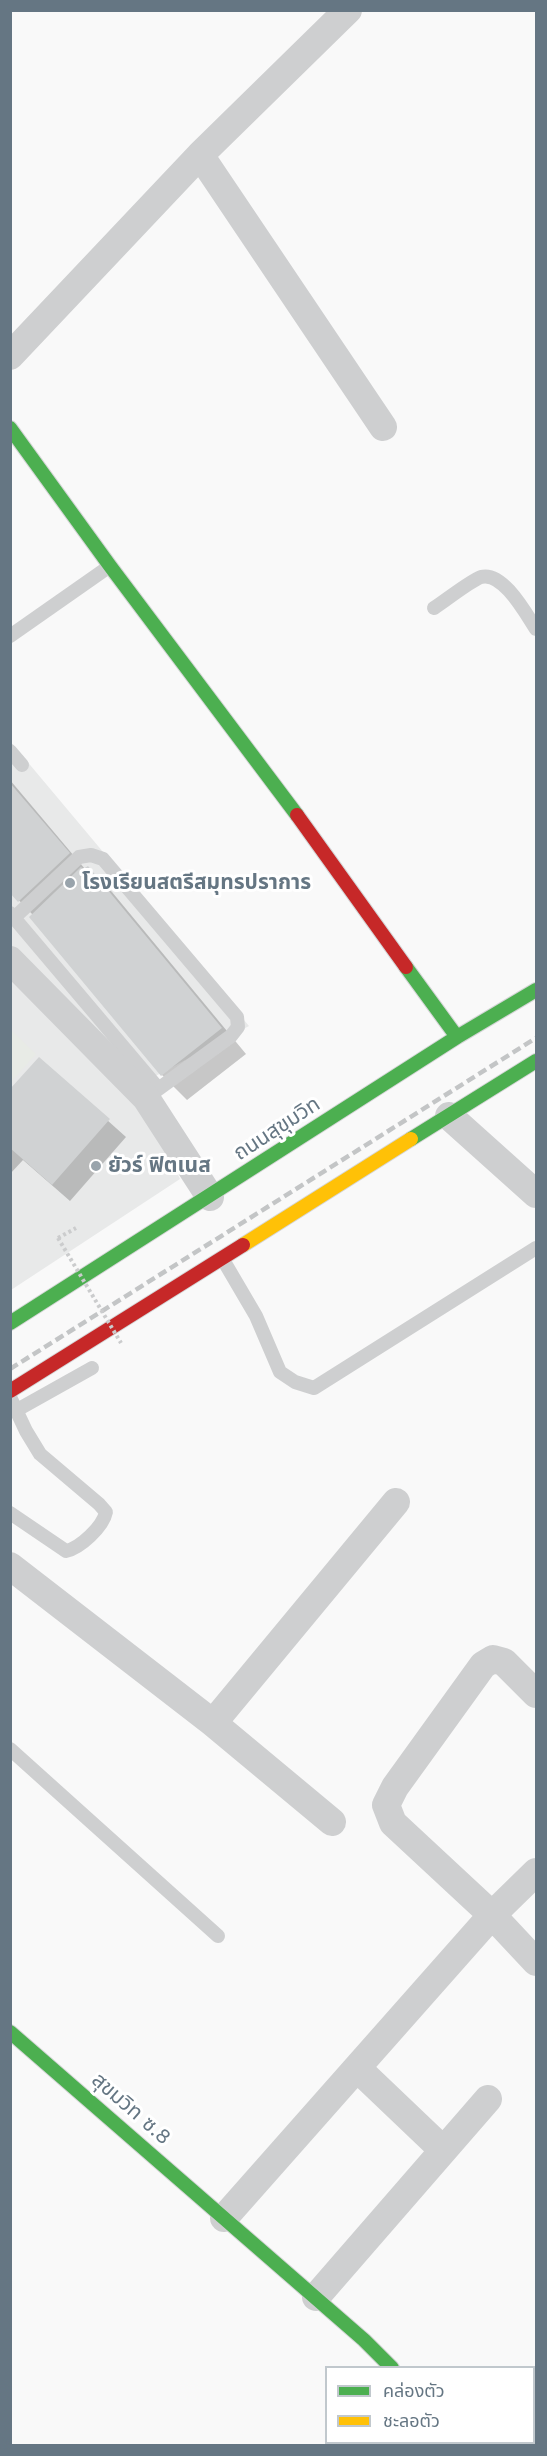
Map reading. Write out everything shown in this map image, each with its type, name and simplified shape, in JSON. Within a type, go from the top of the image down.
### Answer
[{"type":"main road","points":[[10,428],[110,566],[259,763],[457,1037]]},
{"type":"main road","name":"ถนนสุขุมวิท","points":[[10,1323],[457,1037],[537,990]]},
{"type":"main road","points":[[10,1391],[537,1061]]},
{"type":"main road","name":"สุขมวิท ซ.8","points":[[10,2032],[316,2297],[391,2366]]},
{"type":"street","points":[[10,356],[200,155],[348,10]]},
{"type":"street","points":[[200,155],[383,427]]},
{"type":"street","points":[[10,960],[152,1093],[210,1197]]},
{"type":"street","points":[[449,1116],[537,1194]]},
{"type":"street","points":[[213,1723],[396,1502]]},
{"type":"street","points":[[10,1566],[213,1723],[332,1822]]},
{"type":"street","points":[[537,1694],[504,1662],[493,1659],[483,1665],[395,1787],[386,1805],[393,1823],[492,1915],[537,1962]]},
{"type":"street","points":[[224,2218],[492,1915],[537,1872]]},
{"type":"street","points":[[357,2068],[443,2150]]},
{"type":"street","points":[[316,2297],[488,2099]]},
{"type":"lane","points":[[10,636],[110,566]]},
{"type":"lane","points":[[434,608],[482,577],[496,578],[507,588],[537,629]]},
{"type":"lane","points":[[10,751],[22,765]]},
{"type":"lane","points":[[91,855],[103,859],[237,1017],[238,1027],[231,1036],[152,1093],[13,915],[79,857],[91,855]]},
{"type":"lane","points":[[222,1258],[256,1316],[280,1372],[296,1382],[314,1388],[537,1248]]},
{"type":"lane","points":[[17,1410],[93,1368]]},
{"type":"lane","points":[[10,1397],[40,1454],[106,1512],[104,1521],[74,1549],[66,1551],[10,1512]]},
{"type":"lane","points":[[10,1749],[218,1936]]},
{"type":"path","points":[[76,1228],[58,1238],[121,1343]]},
{"type":"shaded area","name":"โรงเรียนสตรีสมุทรปราการ","points":[[10,741],[249,1026],[135,1087],[180,1179],[11,1290]]},
{"type":"shaded area","points":[[11,1030],[36,1054],[10,1082]]},
{"type":"building","points":[[10,783],[70,853],[18,902],[10,893]]},
{"type":"building","points":[[88,866],[222,1028],[161,1076],[29,917],[81,867],[83,869]]},
{"type":"building","name":"ยัวร์ ฟิตเนส","points":[[39,1057],[110,1119],[52,1185],[10,1148],[10,1089]]},
{"type":"railway","points":[[10,1369],[536,1038]]},
{"type":"traffic: fast","points":[[10,428],[110,566],[297,815]]},
{"type":"traffic: fast","points":[[406,967],[457,1037]]},
{"type":"traffic: fast","points":[[10,1323],[457,1037],[536,990]]},
{"type":"traffic: fast","points":[[411,1139],[536,1061]]},
{"type":"traffic: fast","points":[[10,2032],[364,2340],[390,2366]]},
{"type":"traffic: slow","points":[[243,1245],[411,1139]]},
{"type":"traffic: jam","points":[[297,815],[406,967]]},
{"type":"traffic: jam","points":[[10,1391],[243,1245]]},
{"type":"place","name":"โรงเรียนสตรีสมุทรปราการ","points":[[70,883]]},
{"type":"place","name":"ยัวร์ ฟิตเนส","points":[[96,1166]]}]
